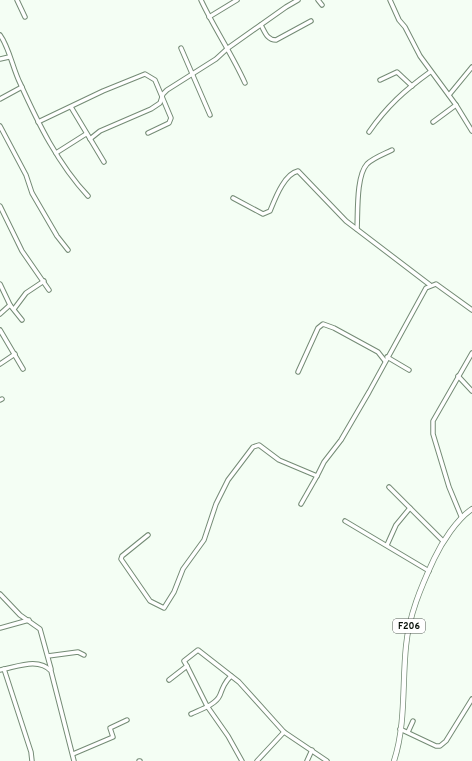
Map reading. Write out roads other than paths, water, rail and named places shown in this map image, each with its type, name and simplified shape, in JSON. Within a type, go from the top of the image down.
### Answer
[{"type":"main road","name":"F206","points":[[394,761],[403,714],[408,633],[416,600],[428,570],[443,541],[456,526],[461,516],[472,509]]},
{"type":"street","points":[[17,0],[25,17]]},
{"type":"street","points":[[201,0],[209,17],[228,48],[245,83]]},
{"type":"street","points":[[209,17],[237,0]]},
{"type":"street","points":[[90,139],[100,131],[151,109],[160,103],[163,94],[216,59],[228,48],[298,0]]},
{"type":"street","points":[[318,0],[322,5]]},
{"type":"street","points":[[390,0],[399,20],[405,27],[430,72],[449,95],[472,131]]},
{"type":"street","points":[[262,25],[267,37],[272,40],[276,40],[311,21]]},
{"type":"street","points":[[0,35],[38,122],[73,180],[88,196]]},
{"type":"street","points":[[181,48],[210,115]]},
{"type":"street","points":[[0,59],[9,57]]},
{"type":"street","points":[[449,95],[472,67]]},
{"type":"street","points":[[380,80],[397,72],[412,86]]},
{"type":"street","points":[[369,132],[384,110],[430,72]]},
{"type":"street","points":[[38,122],[103,91],[145,74],[155,80],[163,94],[171,119],[169,123],[148,133]]},
{"type":"street","points":[[0,98],[22,87]]},
{"type":"street","points":[[433,122],[456,105]]},
{"type":"street","points":[[71,107],[104,162]]},
{"type":"street","points":[[467,122],[472,120]]},
{"type":"street","points":[[0,126],[2,135],[26,175],[32,193],[48,222],[68,250]]},
{"type":"street","points":[[56,153],[86,134]]},
{"type":"street","points":[[357,229],[360,187],[365,167],[373,160],[392,150]]},
{"type":"street","points":[[233,198],[263,214],[267,214],[285,183],[294,172],[298,171],[346,221],[430,285]]},
{"type":"street","points":[[0,206],[22,251],[49,290]]},
{"type":"street","points":[[14,309],[26,293],[44,281]]},
{"type":"street","points":[[301,504],[324,462],[341,440],[382,369],[384,361],[388,357],[408,323],[418,300],[426,288],[430,285],[436,284],[472,310]]},
{"type":"street","points":[[0,285],[10,304],[22,320]]},
{"type":"street","points":[[0,314],[10,304]]},
{"type":"street","points":[[298,372],[318,328],[323,324],[334,328],[378,352],[384,361]]},
{"type":"street","points":[[0,330],[23,369]]},
{"type":"street","points":[[461,516],[449,487],[433,428],[434,418],[472,353]]},
{"type":"street","points":[[0,364],[15,354]]},
{"type":"street","points":[[388,357],[409,370]]},
{"type":"street","points":[[458,376],[472,391]]},
{"type":"street","points":[[148,535],[122,556],[121,560],[150,601],[164,608],[174,592],[183,569],[204,540],[216,504],[228,480],[253,447],[259,445],[279,460],[317,476]]},
{"type":"street","points":[[389,487],[443,541]]},
{"type":"street","points":[[387,545],[396,525],[410,508]]},
{"type":"street","points":[[345,521],[428,570]]},
{"type":"street","points":[[0,594],[2,599],[20,615],[40,629],[48,656],[66,735],[74,761]]},
{"type":"street","points":[[0,628],[29,620]]},
{"type":"street","points":[[242,761],[228,736],[207,706],[184,661],[198,650],[244,687],[284,732],[327,761]]},
{"type":"street","points":[[48,656],[78,652],[84,655]]},
{"type":"street","points":[[32,761],[31,752],[2,669],[34,663],[47,666],[51,670]]},
{"type":"street","points":[[169,680],[187,666]]},
{"type":"street","points":[[191,714],[207,706],[219,697],[223,686],[230,676]]},
{"type":"street","points":[[400,729],[436,746],[440,746],[446,741],[472,699]]},
{"type":"street","points":[[73,754],[113,737],[110,728],[127,720]]},
{"type":"street","points":[[408,732],[413,721]]},
{"type":"street","points":[[257,761],[284,732]]},
{"type":"street","points":[[307,761],[312,750]]}]
